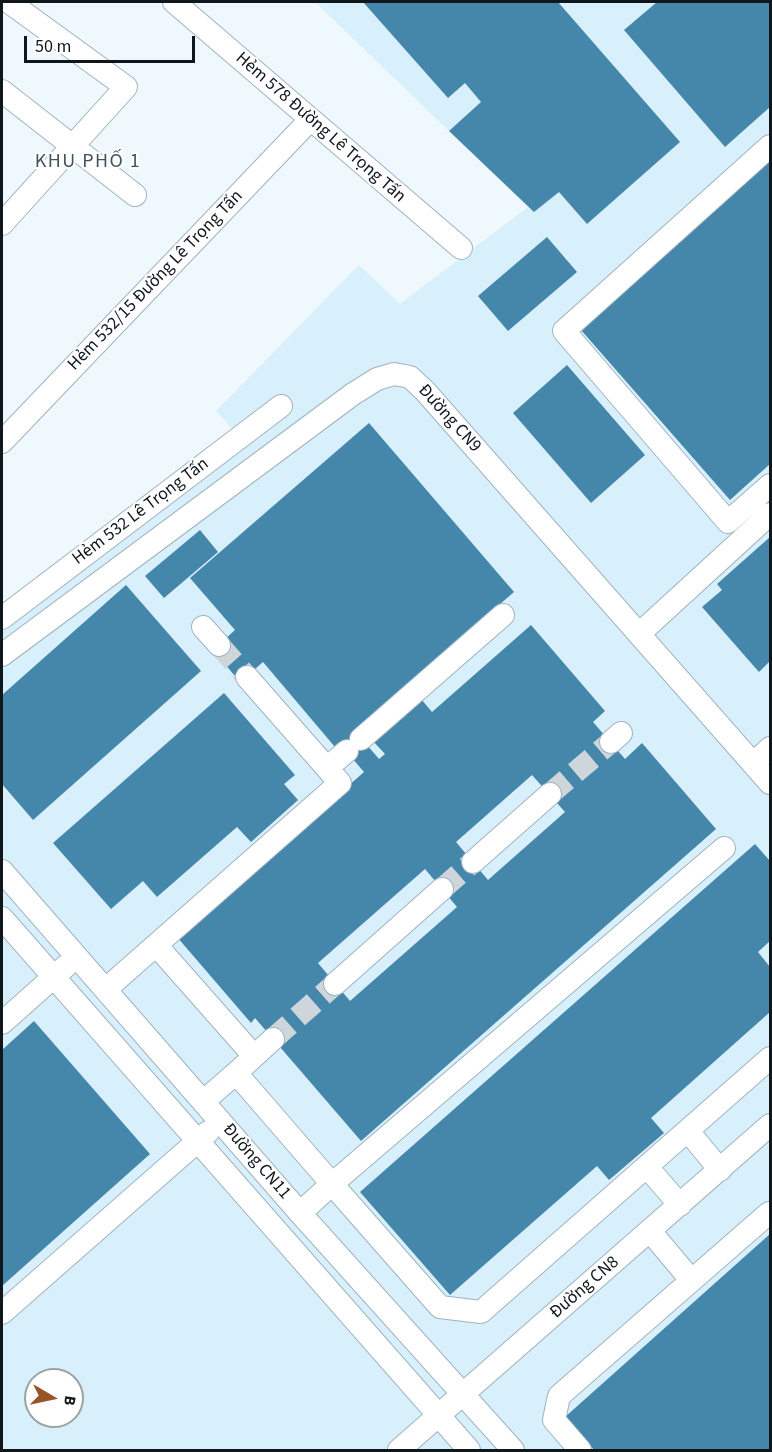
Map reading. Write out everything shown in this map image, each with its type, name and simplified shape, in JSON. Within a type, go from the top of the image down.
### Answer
[{"type":"street","points":[[2,224],[70,146],[126,87],[9,2]]},
{"type":"street","name":"Hẻm 578 Đường Lê Trọng Tấn","points":[[176,4],[461,248]]},
{"type":"street","points":[[2,91],[135,195]]},
{"type":"street","name":"Hẻm 532/15 Đường Lê Trọng Tấn","points":[[2,442],[310,120]]},
{"type":"street","points":[[771,146],[564,331],[728,522],[771,485]]},
{"type":"street","name":"Đường CN9","points":[[2,655],[353,394],[377,379],[394,374],[410,377],[425,390],[771,783]]},
{"type":"street","name":"Hẻm 532 Lê Trọng Tấn","points":[[2,618],[281,406]]},
{"type":"street","points":[[639,634],[771,514]]},
{"type":"street","points":[[327,768],[503,615]]},
{"type":"street","points":[[203,627],[219,645]]},
{"type":"street","points":[[106,989],[340,783],[247,677]]},
{"type":"street","points":[[754,763],[771,748]]},
{"type":"street","points":[[473,862],[550,795]]},
{"type":"street","points":[[300,1213],[724,848]]},
{"type":"street","name":"Đường CN11","points":[[2,871],[300,1213],[513,1450]]},
{"type":"street","points":[[335,984],[442,889]]},
{"type":"street","name":"Đường CN11","points":[[2,918],[469,1450]]},
{"type":"street","points":[[156,945],[254,1056]]},
{"type":"street","points":[[2,1023],[78,956]]},
{"type":"street","points":[[204,1101],[273,1039]]},
{"type":"street","points":[[236,1073],[440,1307],[481,1312],[771,1058]]},
{"type":"street","points":[[2,1313],[220,1122]]},
{"type":"street","name":"Đường CN8","points":[[399,1450],[771,1125]]},
{"type":"street","points":[[688,1131],[720,1170]]},
{"type":"street","points":[[647,1167],[680,1205]]},
{"type":"street","points":[[580,1450],[554,1420],[559,1396],[769,1213],[771,1215]]},
{"type":"street","points":[[650,1231],[691,1280]]},
{"type":"shaded area","points":[[315,2],[770,2],[770,1450],[2,1450],[2,626],[240,437],[216,411],[359,265],[400,304],[528,207]]},
{"type":"building","points":[[363,2],[558,2],[680,142],[587,224],[559,192],[534,212],[449,131],[481,102],[465,83],[448,98]]},
{"type":"building","points":[[657,2],[770,2],[770,107],[725,147],[624,30]]},
{"type":"building","points":[[770,161],[770,464],[730,500],[581,330]]},
{"type":"building","points":[[547,237],[577,272],[508,331],[478,296]]},
{"type":"building","points":[[567,365],[645,455],[591,503],[513,413]]},
{"type":"building","points":[[369,423],[514,592],[354,730],[379,759],[385,754],[373,741],[421,699],[432,712],[531,625],[605,711],[593,722],[625,759],[642,743],[716,829],[361,1141],[255,1018],[251,1023],[177,937],[364,772],[339,743],[335,747],[263,662],[240,682],[213,650],[235,630],[190,578]],"holes":[[[532,775],[565,812],[488,880],[456,842]],[[425,869],[457,907],[350,1001],[318,963]]]},
{"type":"building","points":[[200,530],[218,552],[164,598],[145,576]]},
{"type":"building","points":[[770,537],[770,661],[759,672],[702,607],[722,590],[717,584]]},
{"type":"building","points":[[126,585],[201,671],[33,820],[2,784],[2,695]]},
{"type":"building","points":[[224,693],[295,775],[284,784],[298,800],[251,842],[237,827],[157,897],[143,881],[111,909],[53,843]]},
{"type":"building","points":[[755,844],[770,861],[770,941],[758,952],[770,967],[770,1012],[651,1118],[664,1133],[609,1180],[597,1166],[450,1295],[360,1192]]},
{"type":"building","points":[[34,1021],[150,1154],[2,1286],[2,1050]]},
{"type":"building","points":[[770,1234],[770,1450],[594,1450],[565,1417]]},
{"type":"tunnel","points":[[219,645],[247,677]]},
{"type":"tunnel","points":[[550,794],[611,742]]},
{"type":"tunnel","points":[[442,889],[473,862]]},
{"type":"tunnel","points":[[273,1039],[335,984]]},
{"type":"district","name":"KHU PHỐ 1","points":[[88,163]]}]
